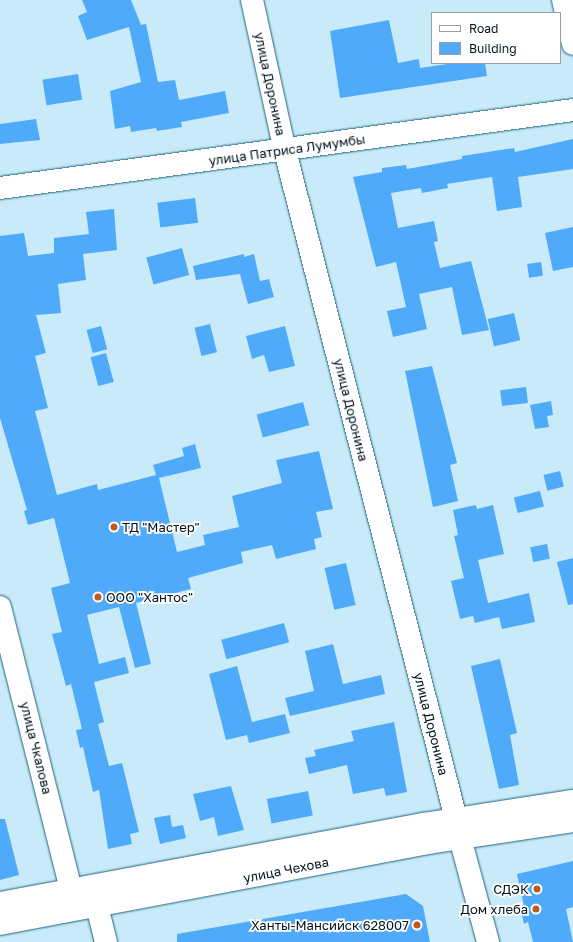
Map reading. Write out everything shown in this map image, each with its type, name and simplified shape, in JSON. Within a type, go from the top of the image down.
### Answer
[{"type":"street","name":"улица Доронина","points":[[252,0],[285,151],[488,942]]},
{"type":"street","points":[[563,0],[573,44]]},
{"type":"street","name":"улица Патриса Лумумбы","points":[[0,188],[285,151],[573,110]]},
{"type":"street","name":"улица Чкалова","points":[[0,607],[72,890]]},
{"type":"street","name":"улица Чехова","points":[[0,924],[97,906],[458,828],[573,801]]},
{"type":"street","name":"улица Чехова","points":[[0,903],[458,828],[573,821]]},
{"type":"street","points":[[72,890],[97,906],[106,942]]},
{"type":"building","points":[[82,0],[131,0],[141,25],[146,24],[158,82],[175,80],[179,100],[225,91],[229,113],[181,122],[182,127],[157,131],[156,128],[131,132],[130,126],[115,129],[110,91],[141,82],[129,27],[87,40],[78,16],[87,12]]},
{"type":"building","points":[[389,20],[398,63],[419,59],[420,68],[447,64],[485,64],[487,76],[340,98],[330,31]]},
{"type":"building","points":[[78,74],[82,100],[47,105],[42,80]]},
{"type":"building","points":[[36,119],[40,140],[0,144],[0,124]]},
{"type":"building","points":[[573,139],[573,169],[518,177],[522,207],[497,211],[492,177],[447,184],[448,188],[422,193],[421,188],[391,193],[398,228],[434,221],[438,241],[434,242],[440,268],[471,261],[489,330],[462,335],[452,287],[419,294],[427,329],[393,337],[387,311],[406,307],[396,262],[376,267],[353,177],[382,172],[382,168],[406,165],[407,169],[462,159],[462,156],[514,148],[515,152]]},
{"type":"building","points":[[195,198],[198,223],[160,227],[157,203]]},
{"type":"building","points":[[114,209],[117,250],[83,254],[86,280],[58,284],[61,313],[36,315],[46,353],[35,356],[48,408],[35,411],[57,495],[97,484],[98,490],[156,475],[153,465],[184,456],[182,448],[195,444],[201,468],[159,478],[177,552],[205,545],[203,535],[239,527],[232,496],[282,483],[276,460],[319,451],[333,509],[316,512],[322,537],[314,539],[316,549],[276,559],[272,545],[241,552],[243,563],[188,578],[191,589],[136,603],[151,664],[135,668],[119,607],[87,615],[99,664],[125,657],[129,673],[94,682],[104,722],[98,724],[109,766],[122,763],[139,832],[130,834],[132,844],[108,849],[99,790],[93,792],[83,747],[80,748],[76,730],[82,729],[71,684],[66,686],[52,634],[62,632],[51,588],[70,583],[54,518],[28,525],[24,511],[27,510],[0,418],[0,236],[24,233],[28,256],[54,253],[54,238],[89,234],[86,212]]},
{"type":"building","points":[[573,227],[573,267],[553,271],[545,233]]},
{"type":"building","points":[[182,248],[189,275],[154,285],[146,258]]},
{"type":"building","points":[[244,254],[244,257],[254,254],[260,281],[269,279],[274,297],[248,304],[240,274],[196,280],[193,266]]},
{"type":"building","points":[[541,262],[543,276],[529,278],[527,264]]},
{"type":"building","points":[[514,313],[520,340],[494,346],[488,319]]},
{"type":"building","points":[[210,324],[217,352],[201,356],[194,328]]},
{"type":"building","points":[[101,326],[107,349],[93,353],[87,330]]},
{"type":"building","points":[[285,326],[295,366],[269,372],[264,355],[252,359],[246,336]]},
{"type":"building","points":[[106,353],[114,382],[98,386],[91,357]]},
{"type":"building","points":[[432,366],[457,463],[450,465],[458,501],[433,507],[405,371]]},
{"type":"building","points":[[526,387],[528,403],[502,406],[500,390]]},
{"type":"building","points":[[551,401],[553,415],[547,416],[549,427],[535,429],[530,405]]},
{"type":"building","points":[[303,402],[309,425],[263,438],[257,414]]},
{"type":"building","points":[[560,471],[564,487],[547,491],[544,475]]},
{"type":"building","points":[[540,491],[544,507],[518,513],[514,498]]},
{"type":"building","points":[[476,505],[477,509],[493,505],[504,554],[478,560],[488,603],[529,593],[535,622],[502,629],[499,617],[475,623],[473,616],[460,619],[451,581],[464,578],[454,536],[458,535],[453,510]]},
{"type":"building","points":[[547,544],[550,559],[533,562],[530,547]]},
{"type":"building","points":[[573,558],[573,604],[568,605],[557,562]]},
{"type":"building","points":[[346,563],[356,605],[334,610],[325,568]]},
{"type":"building","points":[[284,623],[289,642],[226,659],[221,640]]},
{"type":"building","points":[[333,644],[343,684],[381,675],[385,694],[290,716],[285,698],[314,691],[305,651]]},
{"type":"building","points":[[500,659],[517,733],[510,735],[519,785],[499,789],[471,666]]},
{"type":"building","points":[[237,666],[252,722],[285,714],[290,733],[249,743],[247,735],[226,740],[209,674]]},
{"type":"building","points":[[394,722],[407,792],[386,796],[384,788],[353,794],[347,765],[309,774],[305,758],[316,756],[314,750],[354,741],[351,731]]},
{"type":"building","points":[[231,786],[244,830],[218,836],[214,817],[200,821],[193,794]]},
{"type":"building","points":[[308,791],[313,816],[272,824],[267,799]]},
{"type":"building","points":[[170,815],[172,827],[183,825],[186,838],[160,844],[154,818]]},
{"type":"building","points":[[0,819],[5,819],[19,875],[0,880]]},
{"type":"building","points":[[573,861],[573,907],[566,909],[573,942],[533,942],[528,922],[524,924],[520,907],[524,906],[517,874]]},
{"type":"building","points":[[406,894],[423,906],[430,942],[177,942],[177,934]]},
{"type":"place","name":"ТД \"Мастер\"","points":[[114,527]]},
{"type":"place","name":"ООО \"Хантос\"","points":[[98,597]]},
{"type":"place","name":"СДЭК","points":[[537,889]]},
{"type":"place","name":"Дом хлеба","points":[[536,909]]},
{"type":"place","name":"Ханты-Мансийск 628007","points":[[417,925]]}]
